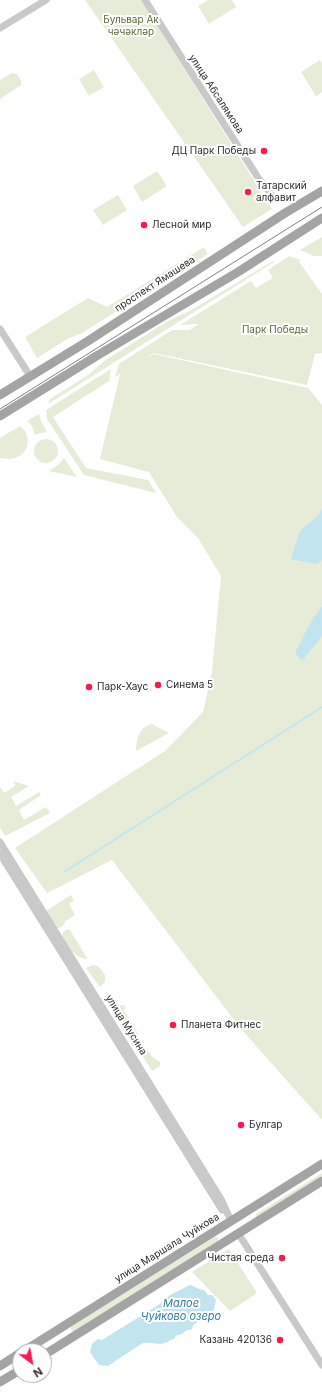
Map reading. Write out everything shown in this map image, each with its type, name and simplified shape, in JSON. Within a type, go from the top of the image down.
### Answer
[{"type":"main road","name":"проспект Ямашева","points":[[0,395],[88,341],[322,191]]},
{"type":"main road","points":[[0,416],[98,355],[238,272],[322,218]]},
{"type":"main road","name":"улица Маршала Чуйкова","points":[[36,1343],[322,1164]]},
{"type":"main road","points":[[52,1350],[322,1181]]},
{"type":"main road","name":"улица Мусина","points":[[230,1221],[238,1233]]},
{"type":"main road","points":[[215,1231],[221,1237],[221,1244]]},
{"type":"main road","points":[[63,1326],[70,1338]]},
{"type":"main road","points":[[0,1366],[12,1358]]},
{"type":"main road","points":[[0,1382],[12,1375]]},
{"type":"street","points":[[0,28],[46,0]]},
{"type":"street","name":"улица Абсалямова","points":[[145,0],[272,197]]},
{"type":"street","points":[[0,330],[30,376]]},
{"type":"street","name":"улица Мусина","points":[[0,842],[221,1199],[230,1221]]},
{"type":"street","name":"улица Мусина","points":[[0,854],[230,1221]]},
{"type":"street","name":"улица Мусина","points":[[238,1233],[322,1364]]},
{"type":"green space","name":"Бульвар Ак чәчәкләр","points":[[85,0],[141,0],[272,209],[243,227]]},
{"type":"green space","points":[[208,0],[232,0],[236,7],[209,24],[198,6]]},
{"type":"green space","points":[[320,60],[322,63],[322,92],[316,96],[301,72]]},
{"type":"green space","points":[[94,70],[104,87],[89,96],[79,79]]},
{"type":"green space","points":[[12,73],[17,74],[21,81],[21,85],[0,99],[0,80]]},
{"type":"green space","points":[[157,171],[167,186],[142,202],[133,186]]},
{"type":"green space","points":[[118,195],[127,210],[103,225],[93,210]]},
{"type":"green space","points":[[322,237],[322,256],[313,256],[300,250]]},
{"type":"green space","points":[[204,247],[208,254],[82,333],[67,339],[37,358],[25,337],[88,298],[107,307]]},
{"type":"green space","name":"Парк Победы","points":[[289,256],[300,260],[299,262],[322,294],[322,353],[315,354],[307,385],[154,353],[142,360],[154,354],[308,388],[322,405],[322,1120],[241,1029],[112,860],[47,893],[15,848],[165,751],[203,712],[212,672],[221,576],[198,538],[177,517],[149,472],[100,459],[120,374],[115,377],[119,364],[172,330],[190,330],[199,324],[180,325],[251,281],[256,288],[273,278],[268,270]]},
{"type":"green space","points":[[273,261],[274,262],[48,404],[50,399],[88,375],[104,361],[168,321],[193,309]]},
{"type":"green space","points":[[111,369],[109,381],[53,417],[86,468],[148,480],[156,493],[84,475],[47,419],[46,410]]},
{"type":"green space","points":[[39,414],[47,432],[35,435],[32,426],[27,421]]},
{"type":"green space","points":[[20,426],[26,433],[28,441],[26,450],[14,458],[0,458],[0,438]]},
{"type":"green space","points":[[46,439],[55,442],[58,451],[55,460],[46,463],[37,460],[34,451],[37,442]]},
{"type":"green space","points":[[64,458],[77,477],[49,471],[58,465]]},
{"type":"green space","points":[[152,724],[169,733],[136,751],[139,734],[144,728]]},
{"type":"green space","points":[[14,781],[29,786],[11,797],[16,806],[39,792],[41,795],[19,810],[24,820],[46,807],[50,813],[5,836],[0,827],[0,787],[4,793],[15,786]]},
{"type":"green space","points":[[71,895],[74,900],[69,904],[75,915],[64,922],[65,924],[59,928],[56,928],[46,911]]},
{"type":"green space","points":[[67,929],[70,930],[87,958],[86,959],[75,954],[62,938],[63,932]]},
{"type":"green space","points":[[93,965],[98,966],[105,975],[105,982],[100,987],[86,968]]},
{"type":"green space","points":[[120,1005],[124,1005],[124,1011],[137,1032],[138,1039],[134,1041],[115,1009]]},
{"type":"green space","points":[[142,1044],[154,1058],[160,1062],[160,1066],[152,1071],[137,1047]]},
{"type":"green space","points":[[322,1173],[322,1176],[255,1217],[256,1214]]},
{"type":"green space","points":[[215,1237],[218,1238],[218,1242],[74,1332],[71,1330],[71,1327]]},
{"type":"green space","points":[[229,1249],[257,1293],[230,1311],[192,1272]]},
{"type":"water","points":[[322,508],[322,560],[316,564],[291,559],[300,531],[319,515]]},
{"type":"water","points":[[322,606],[322,636],[302,661],[295,653],[310,623]]},
{"type":"water","name":"Малое Чуйково озеро","points":[[190,1285],[204,1290],[208,1295],[212,1295],[216,1300],[214,1310],[193,1325],[192,1329],[175,1336],[175,1338],[166,1343],[143,1343],[108,1366],[99,1365],[90,1352],[92,1344],[98,1339],[102,1340],[160,1304],[170,1295]]},
{"type":"waterway","points":[[64,872],[322,707]]},
{"type":"tram line","points":[[0,409],[322,207]]},
{"type":"place","name":"ДЦ Парк Победы","points":[[264,151]]},
{"type":"place","name":"Татарский алфавит","points":[[248,192]]},
{"type":"place","name":"Лесной мир","points":[[144,225]]},
{"type":"place","name":"Синема 5","points":[[158,685]]},
{"type":"place","name":"Парк-Хаус","points":[[89,687]]},
{"type":"place","name":"Планета Фитнес","points":[[173,1025]]},
{"type":"place","name":"Булгар","points":[[241,1125]]},
{"type":"place","name":"Чистая среда","points":[[282,1258]]},
{"type":"place","name":"Казань 420136","points":[[280,1340]]}]
